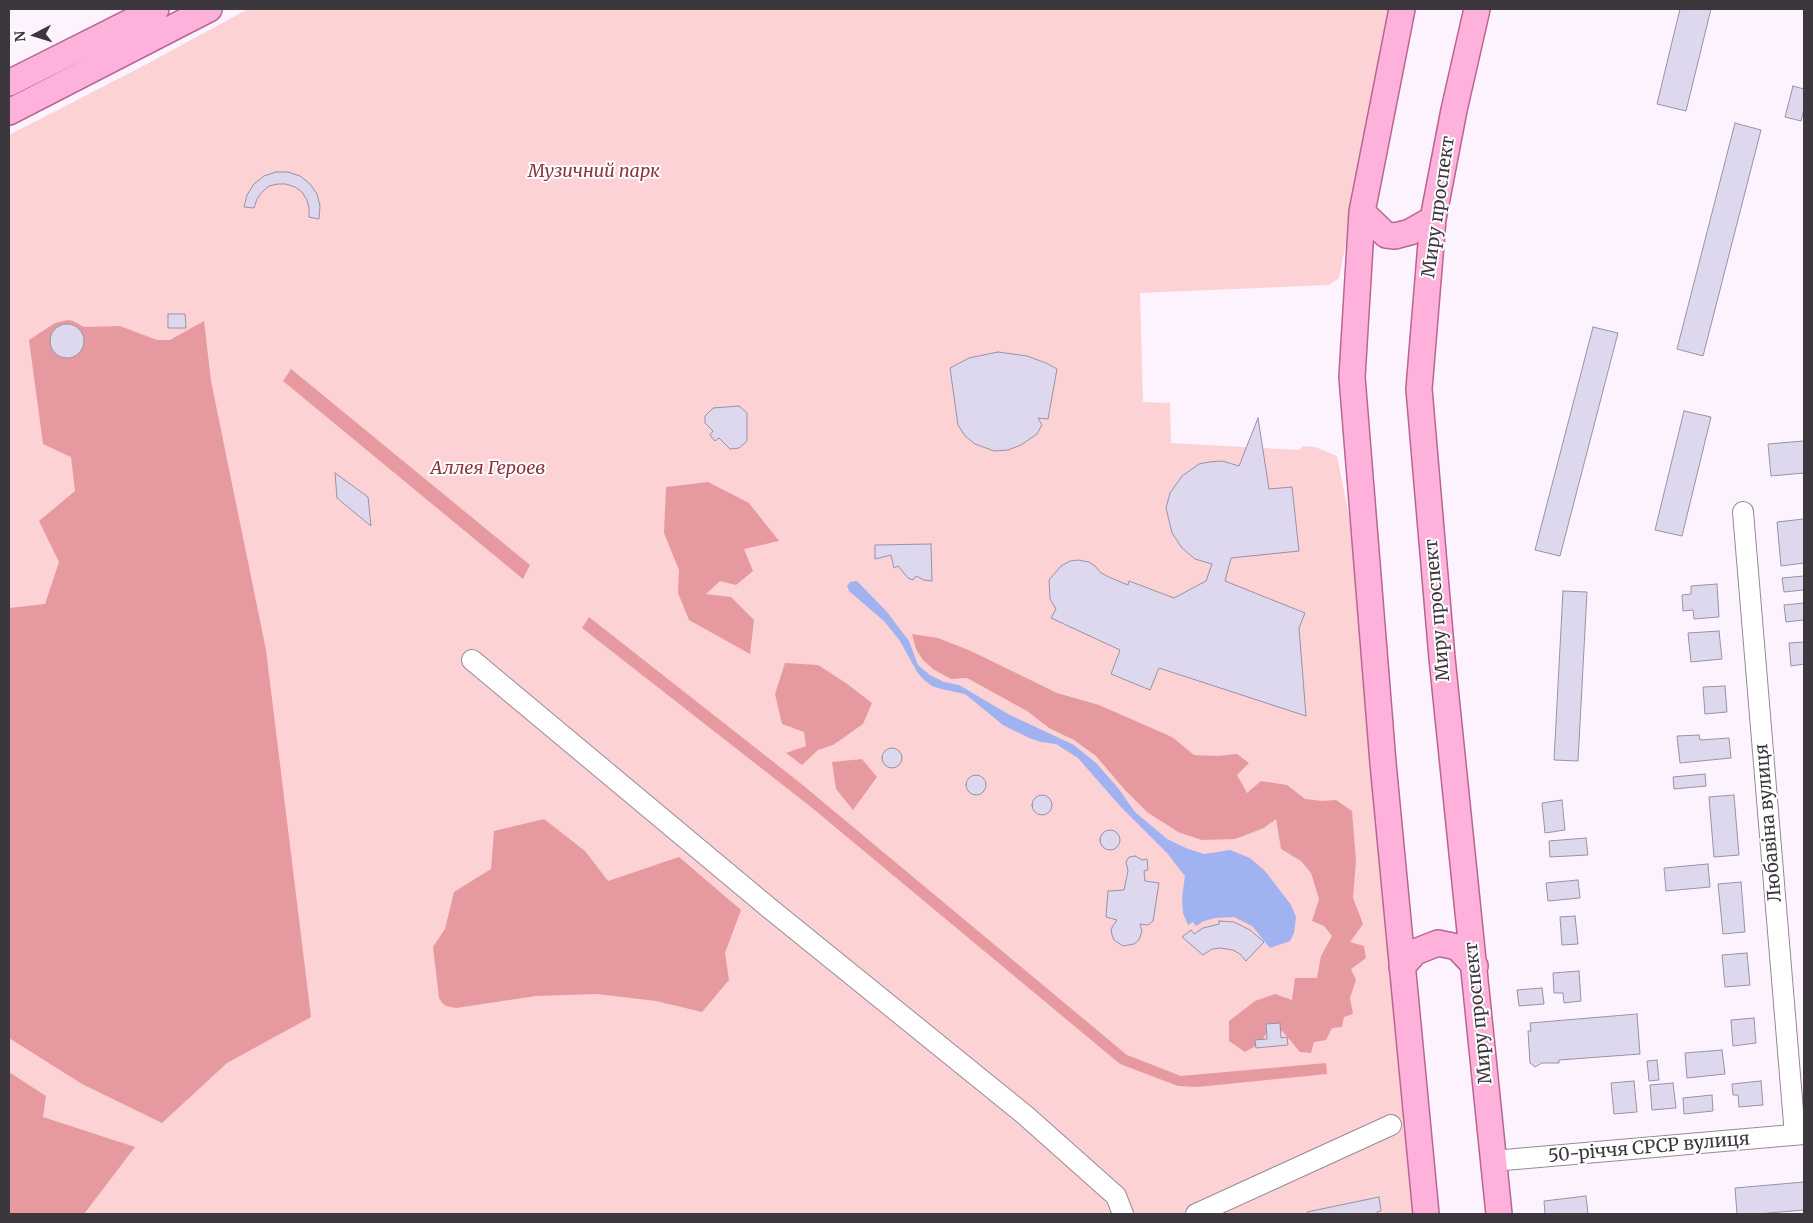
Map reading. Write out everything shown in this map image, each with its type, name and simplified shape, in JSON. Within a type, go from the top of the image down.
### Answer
[{"type":"main road","points":[[9,84],[156,9]]},
{"type":"main road","points":[[9,112],[209,9]]},
{"type":"main road","points":[[1402,9],[1362,212],[1352,377],[1383,763],[1426,1214]]},
{"type":"main road","name":"Миру проспект","points":[[1477,9],[1454,110],[1433,220],[1418,389],[1442,658],[1499,1214]]},
{"type":"main road","points":[[1362,212],[1386,235],[1395,236],[1410,232],[1433,220]]},
{"type":"main road","points":[[1402,967],[1415,952],[1438,943],[1457,947],[1474,966]]},
{"type":"street","name":"Любавіна вулиця","points":[[1742,512],[1800,1134]]},
{"type":"street","points":[[472,660],[768,907],[1025,1115],[1116,1196],[1123,1214]]},
{"type":"street","points":[[1196,1214],[1391,1125]]},
{"type":"street","name":"50-річчя СРСР вулиця","points":[[1493,1161],[1800,1134]]},
{"type":"green space","points":[[248,9],[1392,9],[1339,278],[1329,285],[1140,293],[1143,402],[1170,403],[1171,443],[1299,450],[1303,446],[1315,447],[1337,456],[1353,536],[1369,744],[1415,1214],[9,1214],[9,135]]},
{"type":"shaded area","points":[[68,320],[84,327],[120,326],[157,340],[170,340],[204,321],[211,381],[266,650],[311,1017],[227,1063],[162,1123],[82,1084],[9,1038],[9,608],[45,604],[59,562],[39,521],[75,491],[71,457],[43,444],[29,340],[55,323]]},
{"type":"shaded area","points":[[291,369],[530,565],[523,579],[283,381]]},
{"type":"shaded area","points":[[708,482],[749,503],[779,541],[744,549],[753,571],[736,585],[720,581],[706,594],[731,597],[754,620],[750,654],[689,620],[678,593],[679,570],[664,533],[666,487]]},
{"type":"shaded area","points":[[589,617],[799,782],[1127,1055],[1181,1076],[1326,1063],[1327,1074],[1197,1087],[1178,1086],[1120,1064],[811,807],[582,628]]},
{"type":"shaded area","points":[[912,634],[938,638],[971,651],[1057,693],[1099,705],[1172,737],[1194,755],[1217,756],[1237,754],[1249,763],[1237,775],[1247,793],[1261,781],[1287,785],[1305,799],[1336,800],[1352,811],[1356,861],[1353,898],[1363,924],[1350,942],[1364,946],[1366,958],[1351,969],[1356,980],[1350,998],[1353,1014],[1344,1017],[1342,1027],[1332,1028],[1326,1040],[1314,1042],[1311,1053],[1300,1052],[1283,1032],[1271,1024],[1261,1043],[1245,1052],[1229,1041],[1229,1021],[1255,1001],[1275,994],[1292,1000],[1295,978],[1317,978],[1321,956],[1332,936],[1324,926],[1312,921],[1319,899],[1311,873],[1301,861],[1281,849],[1276,819],[1264,828],[1235,839],[1202,840],[1178,832],[1147,812],[1124,789],[1096,756],[1074,740],[1049,728],[1027,711],[967,678],[951,679],[933,669],[923,660],[916,649]]},
{"type":"shaded area","points":[[785,663],[818,665],[872,703],[863,724],[833,745],[818,750],[802,765],[786,753],[806,746],[804,732],[782,724],[775,694]]},
{"type":"shaded area","points":[[862,759],[877,777],[853,810],[836,789],[832,762]]},
{"type":"shaded area","points":[[544,819],[585,851],[608,881],[679,857],[741,910],[725,953],[729,980],[702,1012],[656,1001],[597,994],[536,996],[456,1008],[442,1003],[439,998],[433,947],[445,929],[454,892],[491,869],[494,831]]},
{"type":"shaded area","points":[[9,1072],[46,1096],[43,1117],[135,1147],[84,1214],[9,1214]]},
{"type":"water","points":[[857,581],[887,612],[909,641],[918,665],[930,675],[944,682],[959,685],[1008,714],[1074,745],[1096,763],[1118,788],[1135,812],[1167,839],[1204,854],[1230,850],[1250,858],[1265,871],[1291,905],[1296,917],[1294,933],[1290,941],[1270,948],[1252,926],[1234,917],[1215,918],[1204,921],[1196,926],[1193,922],[1188,925],[1183,913],[1182,898],[1185,876],[1167,853],[1120,806],[1078,758],[1056,744],[1029,738],[1003,725],[965,694],[932,686],[924,680],[917,672],[900,641],[884,621],[849,591],[847,586],[850,582]]},
{"type":"building","points":[[1680,9],[1711,9],[1686,111],[1657,104]]},
{"type":"building","points":[[1793,86],[1804,89],[1804,109],[1801,121],[1785,117]]},
{"type":"building","points":[[1735,123],[1761,130],[1703,356],[1677,349]]},
{"type":"building","points":[[276,172],[288,172],[300,176],[310,184],[317,194],[320,206],[319,219],[309,217],[307,200],[302,192],[286,184],[269,186],[257,199],[254,208],[244,207],[247,195],[254,184],[264,176]]},
{"type":"building","points":[[168,314],[185,314],[186,328],[168,328]]},
{"type":"building","points":[[67,324],[74,325],[79,329],[83,334],[83,348],[79,353],[74,357],[67,358],[60,357],[55,353],[51,348],[50,341],[51,334],[55,329],[60,325]]},
{"type":"building","points":[[1593,327],[1618,333],[1560,556],[1535,550]]},
{"type":"building","points":[[998,352],[1027,356],[1057,369],[1048,419],[1038,418],[1042,425],[1037,434],[1021,445],[1008,450],[994,451],[975,444],[965,436],[958,425],[950,368],[969,358]]},
{"type":"building","points":[[739,406],[747,413],[747,441],[739,448],[730,449],[719,438],[715,441],[710,435],[713,431],[705,423],[705,416],[713,408]]},
{"type":"building","points":[[1684,411],[1711,417],[1682,536],[1655,530]]},
{"type":"building","points":[[1258,418],[1269,489],[1292,487],[1299,551],[1231,558],[1225,581],[1305,613],[1299,628],[1306,716],[1159,668],[1150,690],[1111,674],[1120,650],[1051,618],[1056,609],[1050,599],[1049,580],[1061,566],[1070,561],[1089,562],[1101,573],[1111,578],[1128,585],[1129,581],[1174,598],[1206,581],[1212,564],[1195,559],[1182,548],[1172,533],[1166,508],[1170,493],[1182,476],[1199,464],[1222,461],[1239,466]]},
{"type":"building","points":[[1804,441],[1804,473],[1771,476],[1768,444]]},
{"type":"building","points":[[335,473],[368,497],[371,526],[337,498]]},
{"type":"building","points":[[1804,519],[1804,563],[1781,566],[1777,522]]},
{"type":"building","points":[[931,544],[932,581],[916,576],[913,580],[908,578],[898,566],[894,568],[891,555],[875,559],[875,545]]},
{"type":"building","points":[[1804,576],[1804,590],[1784,592],[1782,578]]},
{"type":"building","points":[[1717,584],[1719,617],[1694,619],[1693,610],[1683,611],[1682,595],[1691,594],[1691,586]]},
{"type":"building","points":[[1563,591],[1587,592],[1578,761],[1554,760]]},
{"type":"building","points":[[1804,603],[1804,620],[1786,622],[1784,605]]},
{"type":"building","points":[[1719,631],[1722,659],[1691,662],[1688,633]]},
{"type":"building","points":[[1804,642],[1804,664],[1791,666],[1789,643]]},
{"type":"building","points":[[1725,686],[1727,712],[1705,714],[1703,687]]},
{"type":"building","points":[[1699,735],[1700,740],[1729,738],[1731,758],[1680,763],[1677,736]]},
{"type":"building","points":[[892,748],[899,751],[902,758],[899,765],[892,768],[885,765],[882,758],[885,751]]},
{"type":"building","points":[[1705,774],[1706,786],[1674,789],[1673,777]]},
{"type":"building","points":[[976,775],[983,778],[986,785],[983,792],[976,795],[969,792],[966,785],[969,778]]},
{"type":"building","points":[[1042,795],[1049,798],[1052,805],[1049,812],[1042,815],[1035,812],[1032,805],[1035,798]]},
{"type":"building","points":[[1734,795],[1739,855],[1714,857],[1709,797]]},
{"type":"building","points":[[1562,800],[1565,830],[1545,833],[1542,803]]},
{"type":"building","points":[[1110,830],[1117,833],[1120,840],[1117,847],[1110,850],[1103,847],[1100,840],[1103,833]]},
{"type":"building","points":[[1586,838],[1588,855],[1550,857],[1549,841]]},
{"type":"building","points":[[1135,856],[1142,860],[1147,859],[1148,870],[1144,871],[1145,881],[1159,883],[1153,921],[1148,925],[1140,924],[1142,931],[1139,940],[1134,944],[1123,946],[1114,940],[1112,935],[1111,929],[1117,920],[1106,917],[1108,891],[1124,890],[1128,871],[1126,862],[1129,857]]},
{"type":"building","points":[[1708,864],[1710,887],[1666,891],[1664,868]]},
{"type":"building","points":[[1578,880],[1580,898],[1548,901],[1546,883]]},
{"type":"building","points":[[1741,882],[1745,932],[1723,934],[1718,884]]},
{"type":"building","points":[[1575,916],[1578,944],[1562,945],[1560,917]]},
{"type":"building","points":[[1219,921],[1234,922],[1250,930],[1264,942],[1246,961],[1233,950],[1220,948],[1212,949],[1203,955],[1182,937],[1191,930],[1194,934],[1203,928],[1219,924]]},
{"type":"building","points":[[1747,953],[1750,985],[1725,987],[1722,955]]},
{"type":"building","points":[[1579,971],[1581,1001],[1564,1003],[1563,993],[1554,993],[1553,973]]},
{"type":"building","points":[[1542,988],[1544,1004],[1519,1006],[1517,990]]},
{"type":"building","points":[[1637,1014],[1640,1054],[1559,1060],[1559,1063],[1542,1063],[1535,1067],[1530,1063],[1528,1031],[1531,1031],[1530,1023]]},
{"type":"building","points":[[1754,1018],[1756,1043],[1733,1046],[1731,1020]]},
{"type":"building","points":[[1280,1023],[1281,1038],[1287,1037],[1288,1045],[1256,1048],[1255,1040],[1267,1039],[1266,1024]]},
{"type":"building","points":[[1722,1050],[1725,1074],[1687,1078],[1685,1053]]},
{"type":"building","points":[[1657,1060],[1659,1080],[1649,1081],[1647,1061]]},
{"type":"building","points":[[1634,1081],[1637,1112],[1614,1114],[1611,1083]]},
{"type":"building","points":[[1761,1081],[1763,1105],[1739,1107],[1738,1095],[1733,1095],[1732,1084]]},
{"type":"building","points":[[1673,1083],[1676,1108],[1652,1110],[1650,1085]]},
{"type":"building","points":[[1712,1095],[1713,1111],[1684,1114],[1683,1098]]},
{"type":"building","points":[[1804,1182],[1804,1210],[1737,1214],[1735,1188]]},
{"type":"building","points":[[1586,1196],[1588,1214],[1545,1214],[1544,1201]]},
{"type":"building","points":[[1379,1197],[1381,1211],[1377,1212],[1377,1214],[1308,1214],[1307,1212]]},
{"type":"park label","name":"Музичний парк","points":[[594,172]]},
{"type":"park label","name":"Аллея Героев","points":[[488,469]]}]
